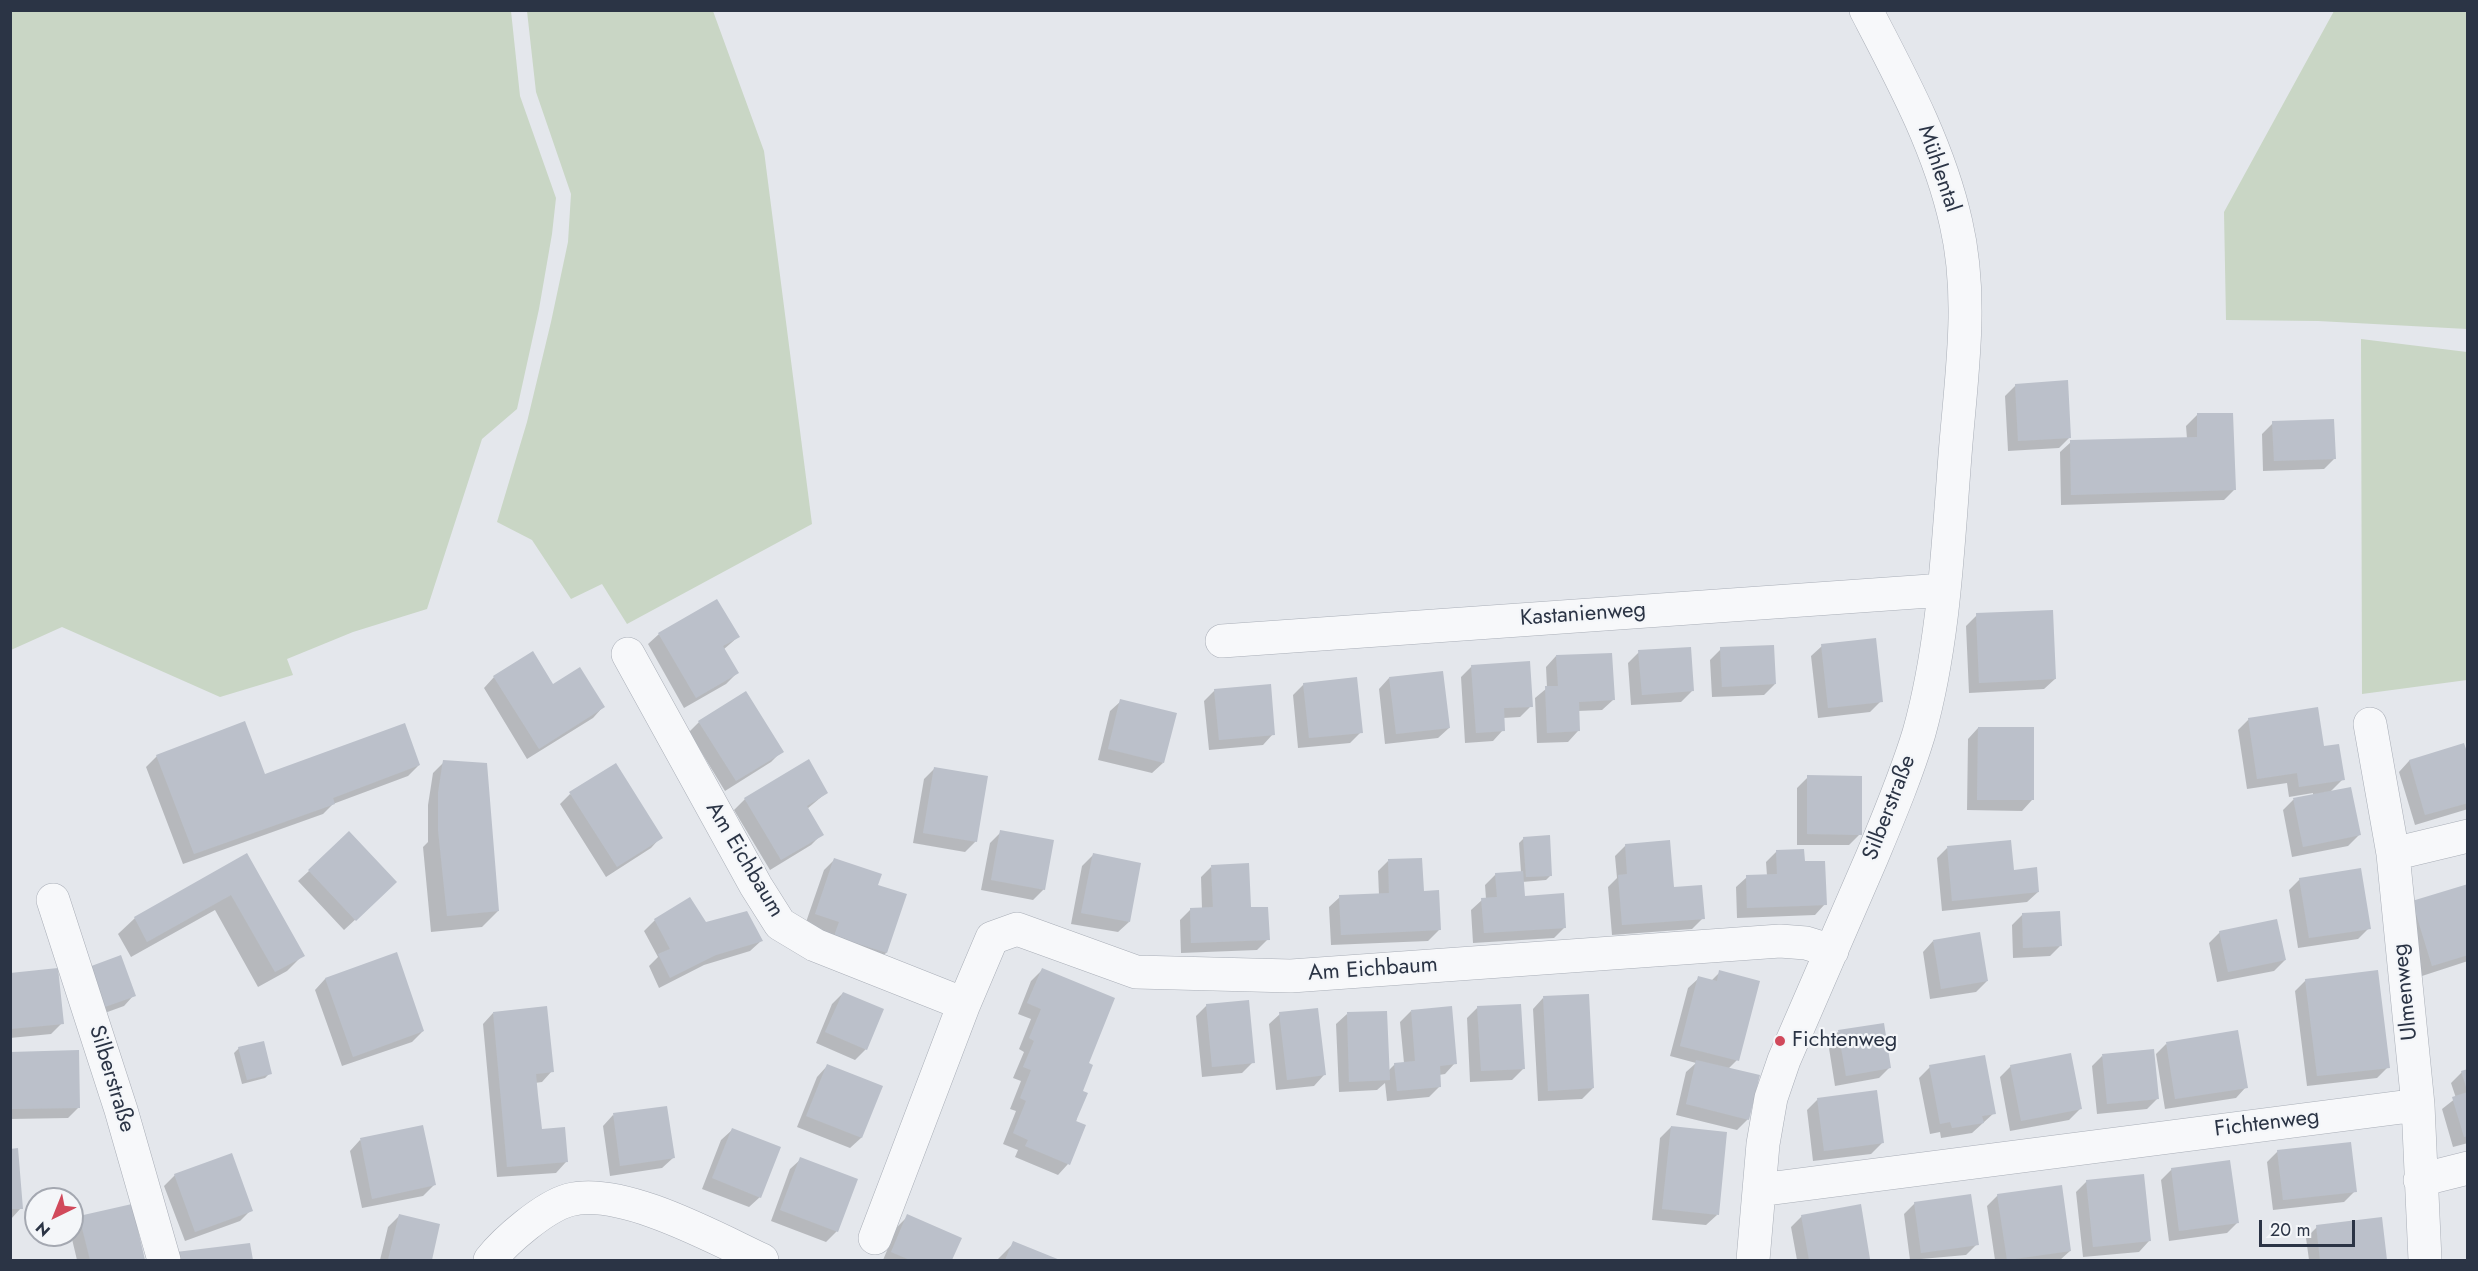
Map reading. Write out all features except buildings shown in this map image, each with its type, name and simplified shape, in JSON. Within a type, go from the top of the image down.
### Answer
[{"type":"street","name":"Mühlental","points":[[1866,10],[1920,117],[1947,189],[1957,225],[1962,261],[1965,340]]},
{"type":"street","name":"Silberstraße","points":[[1753,1260],[1763,1144],[1771,1098],[1784,1060],[1906,775],[1931,679],[1944,590],[1965,340]]},
{"type":"street","name":"Kastanienweg","points":[[1222,641],[1944,590]]},
{"type":"street","name":"Am Eichbaum","points":[[628,654],[750,876],[780,924],[815,945],[964,1004]]},
{"type":"street","name":"Ulmenweg","points":[[2370,724],[2393,854],[2418,1105],[2425,1260]]},
{"type":"street","points":[[2393,854],[2468,836]]},
{"type":"street","name":"Silberstraße","points":[[53,900],[121,1110],[164,1260]]},
{"type":"street","name":"Am Eichbaum","points":[[875,1238],[964,1004],[992,938],[1017,929],[1136,972],[1303,975],[1780,941],[1806,943],[1832,951]]},
{"type":"street","name":"Fichtenweg","points":[[1759,1190],[2418,1105]]},
{"type":"street","points":[[2420,1180],[2468,1168]]},
{"type":"street","points":[[490,1260],[543,1213],[569,1200],[603,1199],[634,1205],[673,1219],[762,1260]]},
{"type":"green space","points":[[10,11],[511,11],[520,96],[556,198],[552,234],[539,309],[517,409],[482,439],[427,609],[353,632],[287,659],[293,675],[220,697],[62,627],[11,650]]},
{"type":"green space","points":[[527,11],[713,11],[764,151],[812,524],[627,624],[602,584],[571,599],[532,540],[497,522],[527,422],[551,322],[568,242],[571,194],[536,92]]},
{"type":"green space","points":[[2334,11],[2467,11],[2467,329],[2318,321],[2226,320],[2224,212]]},
{"type":"green space","points":[[2361,339],[2467,352],[2467,680],[2362,694]]},
{"type":"place","name":"Fichtenweg","points":[[1780,1041]]}]
